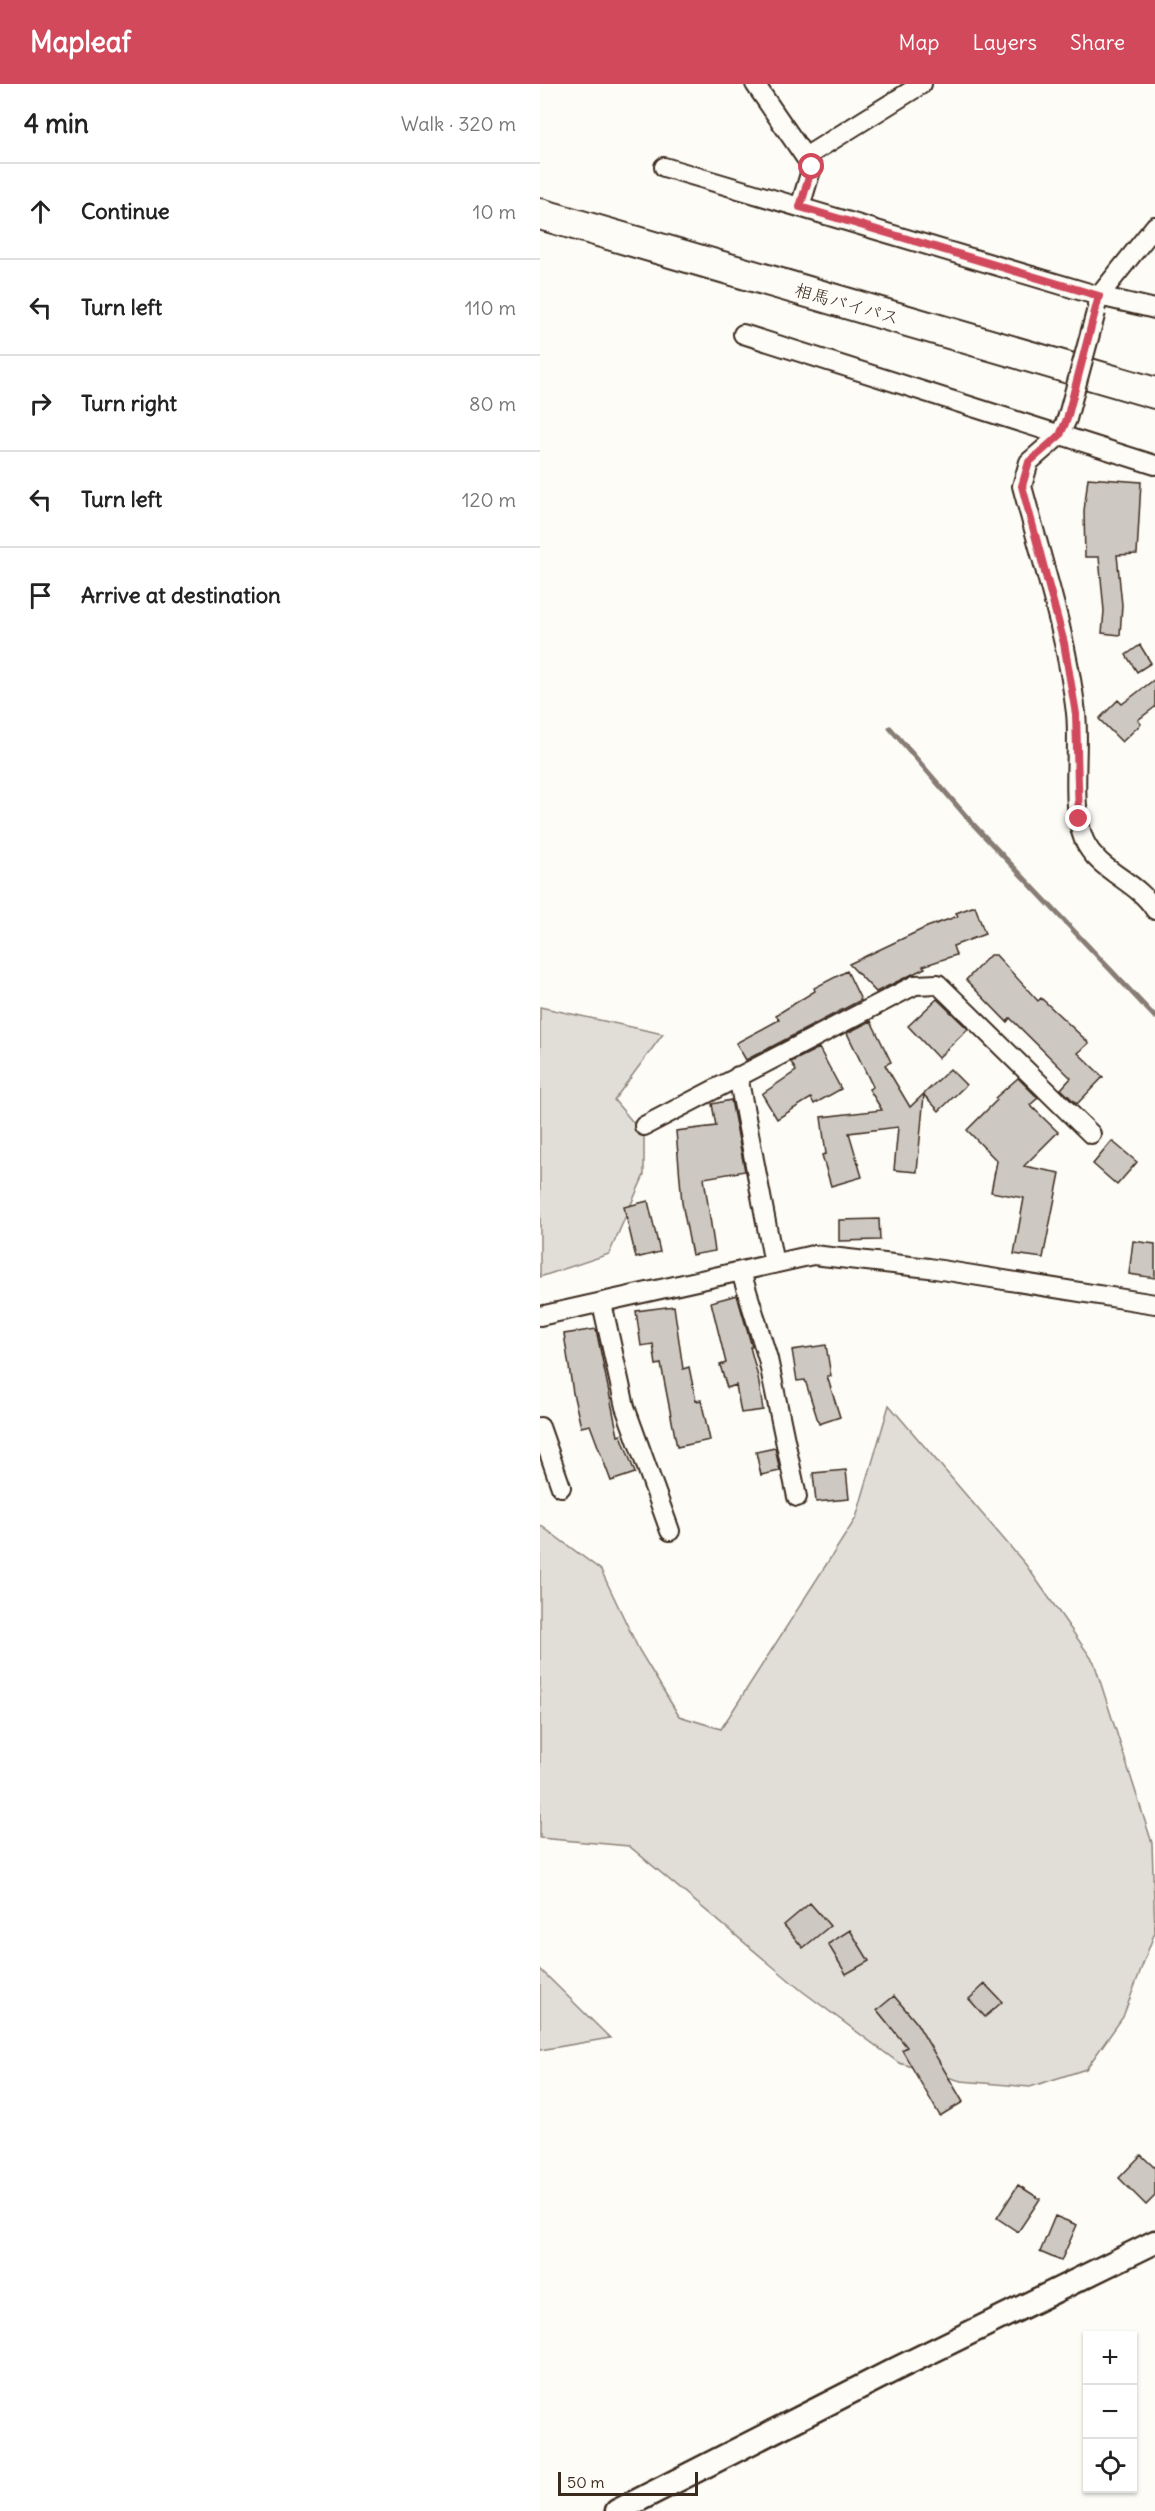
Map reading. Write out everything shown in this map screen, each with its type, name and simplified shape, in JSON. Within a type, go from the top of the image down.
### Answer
[{"type":"highway","name":"相馬バイパス","points":[[540,214],[1155,393]]},
{"type":"street","points":[[754,84],[812,167],[800,207]]},
{"type":"street","points":[[805,157],[910,87]]},
{"type":"street","points":[[664,167],[800,207],[1097,304],[1155,309]]},
{"type":"street","points":[[1155,226],[1097,304],[1064,427],[1029,462],[1022,486],[1064,643],[1076,714],[1079,819],[1085,841],[1096,858],[1148,897],[1155,910]]},
{"type":"street","points":[[743,334],[1064,427],[1155,465]]},
{"type":"street","points":[[644,1125],[915,985],[938,984],[1091,1134]]},
{"type":"street","points":[[738,1076],[774,1264]]},
{"type":"street","points":[[540,1316],[813,1255],[998,1278],[1155,1304]]},
{"type":"street","points":[[741,1272],[768,1359],[797,1497]]},
{"type":"street","points":[[602,1303],[625,1407],[670,1531]]},
{"type":"street","points":[[540,1427],[561,1487]]},
{"type":"street","points":[[617,2511],[892,2371],[1155,2242]]},
{"type":"shaded area","points":[[540,1007],[663,1034],[614,1100],[644,1135],[644,1175],[609,1254],[540,1277]]},
{"type":"shaded area","points":[[889,1405],[1026,1565],[1094,1662],[1152,1843],[1155,1932],[1123,2017],[1086,2069],[1030,2087],[961,2081],[899,2063],[802,1991],[629,1846],[540,1838],[540,1525],[601,1570],[639,1650],[679,1716],[721,1729],[856,1518]]},
{"type":"shaded area","points":[[540,1969],[610,2038],[540,2050]]},
{"type":"building","points":[[1088,478],[1141,482],[1137,554],[1117,555],[1122,605],[1120,635],[1102,633],[1104,611],[1099,557],[1085,557],[1084,511]]},
{"type":"building","points":[[1140,645],[1151,663],[1137,672],[1126,655]]},
{"type":"building","points":[[1155,679],[1155,707],[1138,720],[1141,724],[1122,742],[1099,719],[1118,700],[1122,704]]},
{"type":"building","points":[[975,906],[985,934],[953,946],[956,955],[923,966],[925,968],[876,992],[849,964],[927,927],[958,916],[956,913]]},
{"type":"building","points":[[990,955],[996,955],[1038,1001],[1041,998],[1089,1043],[1078,1053],[1103,1077],[1077,1104],[1061,1089],[1071,1078],[1010,1018],[1007,1022],[966,980]]},
{"type":"building","points":[[847,971],[861,1000],[746,1060],[736,1043],[779,1020],[776,1015],[815,991],[814,988]]},
{"type":"building","points":[[937,999],[968,1029],[938,1058],[908,1026]]},
{"type":"building","points":[[871,1021],[891,1062],[885,1065],[910,1107],[950,1069],[966,1085],[939,1111],[924,1095],[917,1172],[894,1170],[898,1127],[849,1133],[862,1177],[831,1186],[822,1155],[826,1154],[821,1117],[882,1110],[869,1089],[873,1087],[847,1033]]},
{"type":"building","points":[[819,1048],[841,1089],[814,1104],[811,1098],[777,1119],[762,1094],[796,1071],[791,1062]]},
{"type":"building","points":[[1018,1078],[1038,1098],[1030,1105],[1058,1132],[1024,1166],[1060,1173],[1043,1258],[1014,1254],[1024,1198],[991,1192],[997,1161],[967,1130],[997,1100],[995,1098]]},
{"type":"building","points":[[731,1100],[745,1171],[704,1178],[715,1251],[692,1255],[682,1203],[676,1131],[716,1126],[712,1104]]},
{"type":"building","points":[[1112,1141],[1137,1162],[1117,1185],[1093,1164]]},
{"type":"building","points":[[648,1201],[660,1252],[636,1258],[624,1207]]},
{"type":"building","points":[[879,1219],[880,1240],[839,1241],[839,1220]]},
{"type":"building","points":[[1133,1241],[1155,1244],[1155,1278],[1129,1274]]},
{"type":"building","points":[[737,1295],[752,1347],[750,1347],[763,1410],[741,1413],[736,1385],[727,1388],[720,1365],[726,1363],[711,1302]]},
{"type":"building","points":[[674,1306],[683,1369],[689,1367],[696,1401],[701,1400],[710,1440],[677,1447],[661,1364],[656,1365],[653,1344],[641,1346],[636,1311]]},
{"type":"building","points":[[596,1329],[618,1436],[621,1435],[635,1473],[611,1481],[590,1425],[581,1427],[564,1334]]},
{"type":"building","points":[[826,1345],[831,1376],[827,1376],[840,1417],[819,1424],[805,1380],[797,1381],[792,1350]]},
{"type":"building","points":[[775,1448],[780,1471],[761,1475],[756,1452]]},
{"type":"building","points":[[846,1470],[849,1499],[816,1502],[813,1473]]},
{"type":"building","points":[[810,1903],[830,1926],[803,1948],[784,1925]]},
{"type":"building","points":[[850,1930],[869,1961],[846,1974],[828,1944]]},
{"type":"building","points":[[985,1984],[1002,2002],[985,2017],[969,1999]]},
{"type":"building","points":[[894,1996],[916,2022],[963,2102],[940,2116],[902,2050],[907,2047],[877,2010]]},
{"type":"building","points":[[1141,2155],[1155,2168],[1155,2196],[1146,2205],[1119,2178]]},
{"type":"building","points":[[1018,2185],[1040,2199],[1018,2232],[997,2218]]},
{"type":"building","points":[[1055,2216],[1077,2225],[1061,2261],[1040,2252]]},
{"type":"waterway","points":[[890,728],[972,823],[1155,1017]]},
{"type":"route","points":[[812,167],[800,207],[1099,296],[1067,419],[1060,435],[1029,462],[1022,486],[1064,643],[1076,714],[1079,819]]}]
